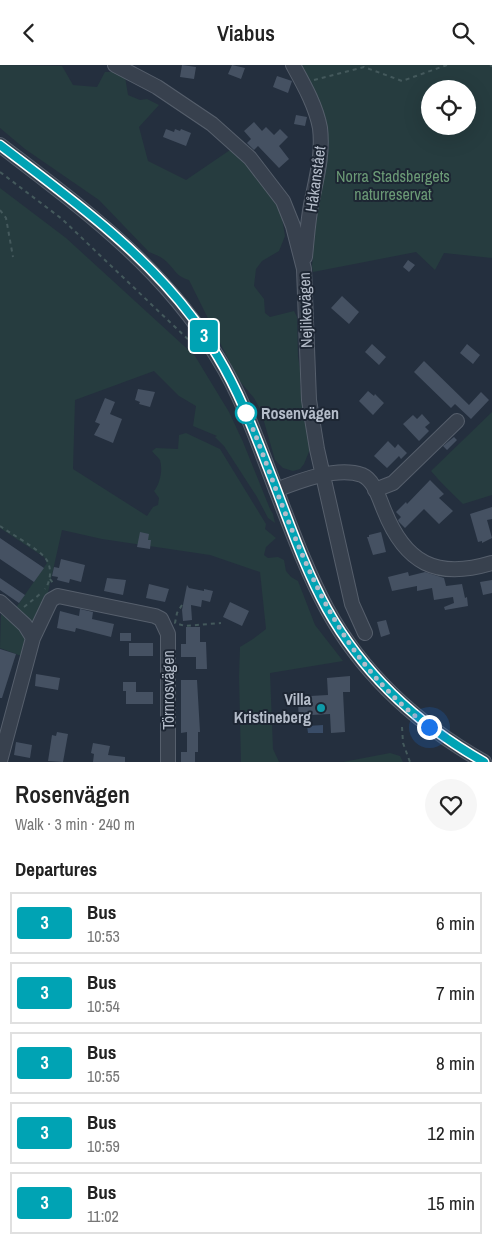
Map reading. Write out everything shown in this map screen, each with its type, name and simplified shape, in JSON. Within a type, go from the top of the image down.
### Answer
[{"type":"street","name":"Nejlikevägen","points":[[116,65],[192,109],[212,124],[250,158],[283,201],[293,226],[304,269],[309,400],[317,449],[352,604],[365,633]]},
{"type":"street","name":"Håkanstået","points":[[293,65],[314,106],[322,148],[317,182],[312,200],[304,269]]},
{"type":"street","points":[[0,145],[99,222],[158,278],[192,317],[218,358],[243,404],[314,582],[335,622],[355,652],[398,701],[418,719],[452,743],[484,762]]},
{"type":"street","points":[[375,490],[393,483],[457,421]]},
{"type":"street","points":[[276,490],[305,479],[335,473],[353,473],[363,476],[372,483],[395,534],[406,549],[418,560],[436,567],[454,570],[473,569],[492,563]]},
{"type":"street","name":"Törnrosvägen","points":[[33,638],[48,605],[51,600],[58,596],[124,609],[161,619],[168,634],[168,762]]},
{"type":"street","points":[[0,602],[25,625],[33,638],[0,761]]},
{"type":"path","points":[[303,83],[364,67],[402,81],[447,65]]},
{"type":"path","points":[[0,172],[62,219],[196,348]]},
{"type":"path","points":[[0,209],[6,218],[13,257]]},
{"type":"path","points":[[0,526],[45,557],[49,565],[50,579],[47,588],[15,615]]},
{"type":"path","points":[[50,579],[53,583]]},
{"type":"path","points":[[182,605],[177,613],[175,623],[185,626],[221,623]]},
{"type":"path","points":[[402,727],[403,743],[410,762]]},
{"type":"green space","points":[[0,65],[62,66],[73,85],[97,87],[105,72],[115,72],[125,77],[128,95],[140,100],[147,99],[159,105],[139,127],[148,161],[186,180],[233,148],[274,197],[281,212],[285,236],[279,251],[262,261],[256,269],[254,286],[264,299],[265,313],[270,317],[294,311],[297,317],[300,386],[307,418],[310,449],[300,469],[293,471],[283,468],[275,460],[261,411],[254,398],[238,379],[189,280],[179,275],[159,256],[149,252],[99,200],[25,149],[0,128]]},
{"type":"green space","name":"Norra Stadsbergets naturreservat","points":[[298,65],[492,65],[492,258],[444,253],[435,270],[416,252],[313,272],[316,220],[329,147],[325,124]]},
{"type":"green space","points":[[0,188],[66,238],[195,356],[229,412],[273,514],[275,523],[268,518],[257,497],[224,446],[215,437],[217,436],[193,426],[196,406],[179,396],[154,371],[75,400],[73,469],[147,516],[153,507],[158,505],[159,498],[154,491],[158,485],[161,472],[160,460],[152,451],[156,448],[178,449],[179,435],[186,433],[220,449],[266,524],[265,529],[276,538],[266,547],[264,555],[268,558],[278,557],[284,560],[286,571],[298,581],[315,625],[343,661],[270,673],[273,749],[279,762],[241,762],[240,647],[266,629],[260,572],[210,555],[102,539],[62,530],[47,597],[33,623],[29,622],[15,609],[47,563],[44,557],[0,528]]},
{"type":"green space","points":[[492,412],[492,495],[463,504],[431,471]]},
{"type":"green space","points":[[1,614],[22,631],[25,641],[24,657],[0,648]]},
{"type":"green space","points":[[390,753],[400,756],[403,762],[343,762]]},
{"type":"water","points":[[323,725],[323,733],[308,733],[307,726]]},
{"type":"building","points":[[182,65],[196,67],[194,79],[180,77]]},
{"type":"building","points":[[232,65],[245,68],[241,79],[228,74]]},
{"type":"building","points":[[277,76],[292,81],[288,93],[273,87]]},
{"type":"building","points":[[296,115],[307,117],[305,126],[294,124]]},
{"type":"building","points":[[254,122],[262,131],[266,127],[274,135],[280,129],[288,137],[279,146],[289,159],[279,168],[258,146],[254,150],[247,143],[251,139],[244,131]]},
{"type":"building","points":[[166,129],[174,132],[175,129],[180,131],[181,129],[191,133],[186,146],[163,137]]},
{"type":"building","points":[[408,260],[415,265],[409,272],[403,267]]},
{"type":"building","points":[[342,296],[359,312],[349,324],[331,308]]},
{"type":"building","points":[[372,344],[386,357],[379,365],[365,352]]},
{"type":"building","points":[[467,344],[480,355],[473,364],[460,353]]},
{"type":"building","points":[[424,361],[469,405],[481,392],[489,400],[471,419],[455,404],[451,408],[414,372]]},
{"type":"building","points":[[138,389],[155,392],[150,407],[139,404],[140,402],[135,400]]},
{"type":"building","points":[[368,391],[374,396],[375,394],[384,403],[373,415],[359,401]]},
{"type":"building","points":[[105,398],[115,402],[110,414],[122,419],[113,443],[94,435],[100,424],[95,422]]},
{"type":"building","points":[[422,414],[430,423],[425,427],[429,431],[419,441],[403,424],[413,415],[417,419]]},
{"type":"building","points":[[454,437],[457,440],[447,450],[443,446]]},
{"type":"building","points":[[388,441],[395,448],[398,444],[407,453],[401,459],[399,456],[387,468],[374,456]]},
{"type":"building","points":[[430,480],[444,494],[439,498],[453,511],[439,524],[424,509],[405,528],[399,522],[398,520],[401,517],[396,512],[406,502],[407,504]]},
{"type":"building","points":[[492,507],[492,519],[487,520],[492,538],[482,543],[482,541],[478,542],[470,514]]},
{"type":"building","points":[[140,532],[149,534],[148,540],[151,540],[150,549],[137,547]]},
{"type":"building","points":[[381,532],[386,552],[373,555],[367,537]]},
{"type":"building","points":[[0,538],[44,568],[34,582],[0,559]]},
{"type":"building","points":[[61,559],[85,565],[81,582],[70,579],[69,583],[57,580],[58,577],[52,576],[54,567],[59,568]]},
{"type":"building","points":[[408,572],[409,576],[425,572],[444,578],[446,586],[462,584],[468,606],[445,610],[444,607],[454,603],[453,597],[434,600],[432,588],[417,591],[417,586],[392,591],[388,577]]},
{"type":"building","points":[[0,578],[25,595],[19,603],[0,590]]},
{"type":"building","points":[[107,578],[126,580],[123,595],[104,591]]},
{"type":"building","points":[[492,580],[492,593],[483,595],[480,582]]},
{"type":"building","points":[[149,584],[169,589],[165,602],[146,598]]},
{"type":"building","points":[[187,585],[189,588],[213,591],[210,602],[202,600],[201,607],[191,605],[192,620],[183,621],[182,610]]},
{"type":"building","points":[[230,602],[249,611],[242,626],[223,617]]},
{"type":"building","points":[[80,609],[93,612],[92,619],[114,624],[111,637],[76,628],[75,632],[57,628],[60,611],[79,616]]},
{"type":"building","points":[[386,620],[390,634],[381,637],[377,622]]},
{"type":"building","points":[[186,627],[200,627],[200,642],[206,642],[207,669],[196,669],[196,657],[181,657],[181,644],[186,644]]},
{"type":"building","points":[[120,633],[131,633],[131,641],[120,641]]},
{"type":"building","points":[[129,643],[153,643],[153,656],[129,656]]},
{"type":"building","points":[[0,649],[16,654],[2,698],[0,698]]},
{"type":"building","points":[[36,674],[60,678],[58,690],[35,686]]},
{"type":"building","name":"Villa Kristineberg","points":[[350,676],[350,692],[343,692],[345,732],[331,733],[330,714],[311,715],[311,722],[299,723],[298,702],[311,701],[310,696],[328,695],[327,678]]},
{"type":"building","points":[[181,680],[197,680],[200,732],[198,732],[198,752],[195,752],[195,762],[181,762],[181,752],[187,752],[187,732],[181,733]]},
{"type":"building","points":[[123,682],[136,682],[136,692],[153,692],[153,704],[126,704],[126,691],[123,691]]},
{"type":"building","points":[[57,732],[68,734],[63,762],[48,761],[52,735],[56,736]]},
{"type":"building","points":[[16,742],[32,745],[30,758],[14,755]]},
{"type":"building","points":[[93,743],[110,746],[108,755],[125,757],[125,762],[93,762],[94,754],[91,753]]},
{"type":"bus line","name":"3","points":[[0,145],[99,222],[158,278],[192,317],[230,378],[243,404],[290,526],[314,582],[342,633],[370,671],[398,701],[439,734],[484,762]]},
{"type":"place","name":"Rosenvägen","points":[[246,413]]},
{"type":"place","name":"Villa Kristineberg","points":[[321,708]]},
{"type":"route","points":[[246,413],[290,526],[314,582],[335,622],[370,671],[398,701],[429,727]]}]
